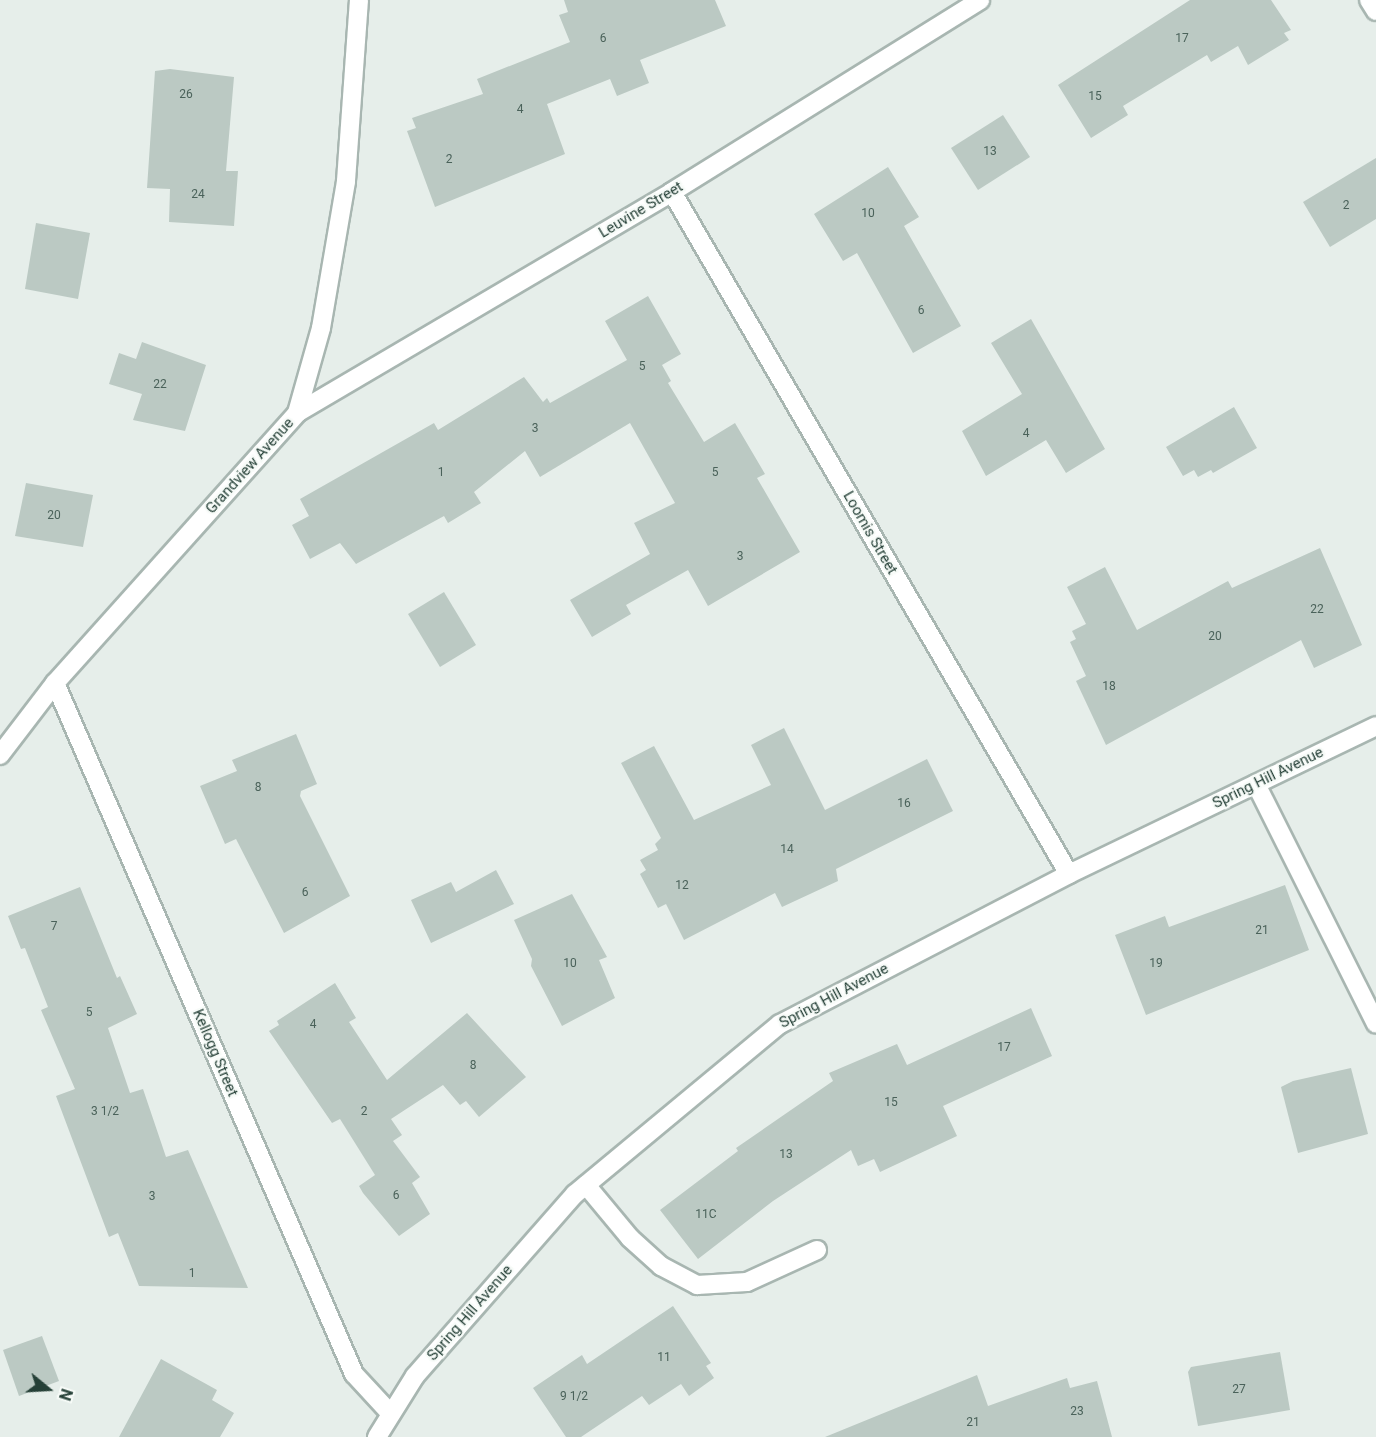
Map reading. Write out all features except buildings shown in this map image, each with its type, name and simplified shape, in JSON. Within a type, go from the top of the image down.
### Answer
[{"type":"street","name":"Grandview Avenue","points":[[0,755],[55,683],[297,413],[321,328],[346,181],[359,0]]},
{"type":"street","name":"Leuvine Street","points":[[297,413],[672,192],[980,0]]},
{"type":"street","points":[[1369,0],[1376,11]]},
{"type":"street","name":"Loomis Street","points":[[672,192],[1069,874]]},
{"type":"street","name":"Kellogg Street","points":[[55,683],[354,1374],[390,1413]]},
{"type":"street","name":"Spring Hill Avenue","points":[[377,1437],[415,1376],[464,1316],[586,1185],[780,1024],[1069,874],[1376,726]]},
{"type":"street","points":[[1256,783],[1376,1023]]},
{"type":"street","points":[[586,1185],[638,1245],[661,1266],[697,1285],[747,1282],[817,1250]]}]
